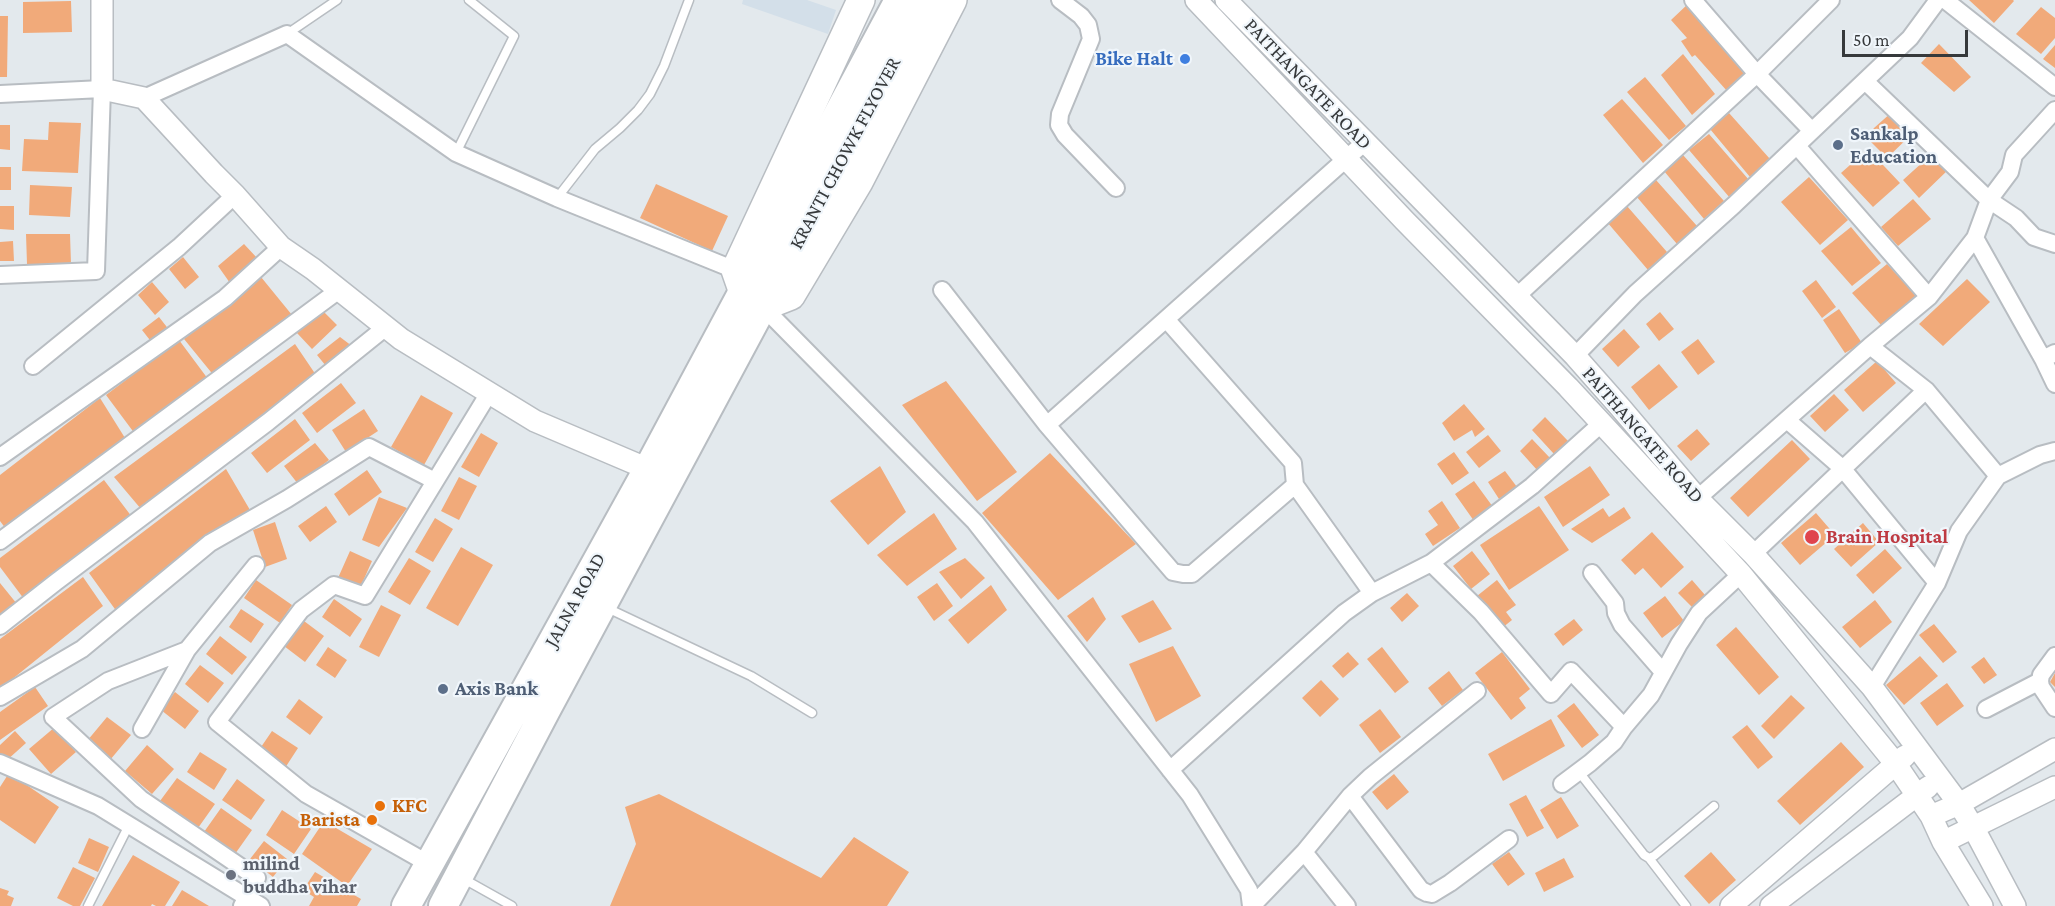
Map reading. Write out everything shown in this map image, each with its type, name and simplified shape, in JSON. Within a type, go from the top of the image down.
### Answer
[{"type":"highway","name":"KRANTI CHOWK FLYOVER","points":[[747,290],[898,18],[927,0]]},
{"type":"highway","name":"JALNA ROAD","points":[[406,906],[747,290]]},
{"type":"highway","name":"JALNA ROAD","points":[[443,906],[602,606],[747,290]]},
{"type":"main road","points":[[861,0],[747,290],[791,296],[859,182],[952,0]]},
{"type":"street","points":[[0,275],[96,271],[102,88],[102,0]]},
{"type":"street","points":[[1060,0],[1081,16],[1088,25],[1091,39],[1060,114],[1059,124],[1065,135],[1116,188]]},
{"type":"street","name":"PAITHANGATE ROAD","points":[[1196,0],[1346,159],[1602,423],[1690,505],[1753,554],[1872,687],[1918,746],[1973,827],[2015,906]]},
{"type":"street","name":"PAITHANGATE ROAD","points":[[1226,0],[1575,356],[1620,407],[1741,574],[1895,763],[1931,816],[1943,842],[1982,906]]},
{"type":"street","points":[[1693,0],[1757,74],[1812,131]]},
{"type":"street","points":[[1516,297],[1757,74],[1831,0]]},
{"type":"street","points":[[1575,356],[1635,294],[1734,206],[1910,38],[1938,0]]},
{"type":"street","points":[[1945,0],[2055,87]]},
{"type":"street","points":[[144,98],[287,34],[456,153],[557,198],[747,290],[975,522],[1190,795],[1249,890],[1251,906]]},
{"type":"street","points":[[1865,81],[1989,200],[2016,218],[2034,237],[2055,244]]},
{"type":"street","points":[[0,94],[102,88],[144,98],[281,247],[401,339],[535,421],[648,469]]},
{"type":"street","points":[[1690,505],[1929,297],[1975,238],[1989,200],[2010,172],[2014,155],[2055,110]]},
{"type":"street","points":[[1047,425],[1365,142]]},
{"type":"street","points":[[1797,146],[1929,297]]},
{"type":"street","points":[[33,366],[179,247],[235,195]]},
{"type":"street","points":[[1975,238],[2049,356],[2055,384]]},
{"type":"street","points":[[0,457],[225,298],[281,247]]},
{"type":"street","points":[[0,541],[339,290]]},
{"type":"street","points":[[942,290],[1047,425],[1173,572],[1192,574],[1295,485]]},
{"type":"street","points":[[1166,319],[1293,463],[1295,485],[1372,593]]},
{"type":"street","points":[[0,626],[268,422],[386,327]]},
{"type":"street","points":[[1870,346],[1926,390],[1998,476]]},
{"type":"street","points":[[1753,554],[1926,390]]},
{"type":"street","points":[[429,864],[306,794],[217,722],[301,610],[334,585],[365,596],[489,393]]},
{"type":"street","points":[[1787,420],[1842,468],[1937,584]]},
{"type":"street","points":[[1170,770],[1344,613],[1372,593],[1431,563],[1532,486],[1602,423]]},
{"type":"street","points":[[0,697],[82,649],[210,543],[287,499],[369,447],[435,481]]},
{"type":"street","points":[[1872,687],[1937,584],[1959,531],[1998,476],[2040,455],[2055,451]]},
{"type":"street","points":[[1431,563],[1481,612],[1551,693],[1571,671],[1624,728]]},
{"type":"street","points":[[141,729],[187,650],[256,565]]},
{"type":"street","points":[[1592,573],[1615,603],[1617,616],[1622,625],[1664,672]]},
{"type":"street","points":[[1562,784],[1614,742],[1651,695],[1699,613],[1741,574]]},
{"type":"street","points":[[187,650],[108,681],[53,717],[141,799],[257,878],[244,902]]},
{"type":"street","points":[[2055,656],[2041,675],[2040,681],[2041,687],[2055,708]]},
{"type":"street","points":[[1986,710],[2040,681]]},
{"type":"street","points":[[1251,906],[1304,852],[1350,796],[1370,777],[1477,691]]},
{"type":"street","points":[[1731,906],[1895,763],[1918,746]]},
{"type":"street","points":[[1931,816],[1959,804],[2055,748]]},
{"type":"street","points":[[0,763],[98,807],[129,825],[244,902],[261,906]]},
{"type":"street","points":[[1771,906],[1940,778]]},
{"type":"street","points":[[1943,842],[2055,787]]},
{"type":"street","points":[[1350,796],[1421,890],[1427,894],[1432,894],[1450,883],[1509,839]]},
{"type":"street","points":[[1304,852],[1347,906]]},
{"type":"lane","points":[[287,34],[337,0]]},
{"type":"lane","points":[[456,153],[514,36],[469,0]]},
{"type":"lane","points":[[557,198],[595,149],[632,116],[650,94],[664,66],[689,0]]},
{"type":"lane","points":[[602,606],[751,676],[812,713]]},
{"type":"lane","points":[[1579,772],[1686,906]]},
{"type":"lane","points":[[1648,858],[1654,856],[1714,806]]},
{"type":"lane","points":[[87,906],[129,825]]},
{"type":"lane","points":[[459,876],[512,906]]},
{"type":"shaded area","points":[[743,0],[807,0],[836,10],[828,34],[742,4]]},
{"type":"building","points":[[1969,0],[2013,0],[2014,1],[1994,23]]},
{"type":"building","points":[[71,1],[72,32],[23,33],[23,2]]},
{"type":"building","points":[[1689,3],[1747,74],[1727,91],[1695,55],[1692,57],[1681,41],[1687,38],[1671,20]]},
{"type":"building","points":[[2041,7],[2055,18],[2055,38],[2041,54],[2016,34]]},
{"type":"building","points":[[0,16],[8,16],[7,77],[0,77]]},
{"type":"building","points":[[1939,44],[1971,77],[1954,92],[1921,63]]},
{"type":"building","points":[[2055,45],[2055,68],[2043,59]]},
{"type":"building","points":[[1683,54],[1715,94],[1692,115],[1661,75]]},
{"type":"building","points":[[1645,77],[1686,126],[1669,140],[1627,92]]},
{"type":"building","points":[[1622,99],[1663,145],[1643,163],[1603,115]]},
{"type":"building","points":[[1892,112],[1913,133],[1887,158],[1865,136]]},
{"type":"building","points":[[1729,113],[1770,159],[1750,177],[1710,129]]},
{"type":"building","points":[[49,122],[81,123],[78,173],[22,171],[24,139],[48,140]]},
{"type":"building","points":[[0,125],[10,125],[10,150],[0,149]]},
{"type":"building","points":[[1709,134],[1749,180],[1730,198],[1689,150]]},
{"type":"building","points":[[1868,149],[1900,183],[1873,207],[1841,173]]},
{"type":"building","points":[[1934,152],[1949,169],[1919,198],[1903,180]]},
{"type":"building","points":[[1683,155],[1724,201],[1704,219],[1664,171]]},
{"type":"building","points":[[0,167],[11,167],[11,190],[0,190]]},
{"type":"building","points":[[1809,177],[1848,220],[1820,245],[1781,202]]},
{"type":"building","points":[[1656,180],[1697,226],[1677,244],[1636,196]]},
{"type":"building","points":[[656,184],[728,216],[712,251],[640,218]]},
{"type":"building","points":[[30,185],[72,187],[70,217],[29,215]]},
{"type":"building","points":[[1913,199],[1931,219],[1898,246],[1881,227]]},
{"type":"building","points":[[0,206],[14,206],[14,230],[0,229]]},
{"type":"building","points":[[1627,206],[1667,252],[1648,270],[1607,222]]},
{"type":"building","points":[[1851,227],[1881,263],[1852,286],[1821,251]]},
{"type":"building","points":[[26,234],[70,234],[71,264],[27,264]]},
{"type":"building","points":[[13,241],[14,261],[0,261],[0,242]]},
{"type":"building","points":[[244,244],[258,259],[230,283],[218,266]]},
{"type":"building","points":[[183,257],[199,277],[185,289],[169,269]]},
{"type":"building","points":[[1887,264],[1917,296],[1881,325],[1852,293]]},
{"type":"building","points":[[261,277],[292,315],[215,377],[184,339]]},
{"type":"building","points":[[1967,279],[1990,302],[1943,346],[1919,324]]},
{"type":"building","points":[[1816,280],[1836,307],[1822,318],[1802,291]]},
{"type":"building","points":[[152,282],[169,302],[155,315],[138,295]]},
{"type":"building","points":[[1839,309],[1862,343],[1845,353],[1823,320]]},
{"type":"building","points":[[322,310],[337,325],[312,349],[297,333]]},
{"type":"building","points":[[1660,312],[1674,329],[1659,341],[1646,324]]},
{"type":"building","points":[[159,317],[170,331],[153,344],[142,330]]},
{"type":"building","points":[[1624,329],[1640,347],[1618,367],[1602,349]]},
{"type":"building","points":[[340,337],[352,346],[326,366],[317,355]]},
{"type":"building","points":[[1698,339],[1715,362],[1698,375],[1681,352]]},
{"type":"building","points":[[179,340],[208,379],[135,434],[106,395]]},
{"type":"building","points":[[295,344],[316,375],[141,509],[114,477]]},
{"type":"building","points":[[1877,361],[1896,383],[1863,412],[1844,390]]},
{"type":"building","points":[[1659,364],[1678,387],[1649,410],[1631,387]]},
{"type":"building","points":[[946,381],[1017,472],[977,501],[902,405]]},
{"type":"building","points":[[341,383],[356,403],[317,433],[302,413]]},
{"type":"building","points":[[1834,394],[1849,410],[1825,432],[1810,416]]},
{"type":"building","points":[[421,395],[453,413],[424,465],[391,447]]},
{"type":"building","points":[[100,398],[125,438],[6,529],[0,521],[0,475]]},
{"type":"building","points":[[1464,404],[1485,429],[1475,437],[1472,430],[1454,441],[1442,423]]},
{"type":"building","points":[[364,409],[378,431],[346,452],[332,430]]},
{"type":"building","points":[[1545,417],[1568,441],[1554,454],[1532,430]]},
{"type":"building","points":[[295,419],[310,440],[267,473],[251,453]]},
{"type":"building","points":[[1697,429],[1710,444],[1691,461],[1677,446]]},
{"type":"building","points":[[481,433],[498,443],[479,477],[461,467]]},
{"type":"building","points":[[1488,435],[1501,451],[1479,468],[1466,452]]},
{"type":"building","points":[[1532,439],[1550,458],[1537,470],[1520,451]]},
{"type":"building","points":[[1792,440],[1810,459],[1748,517],[1730,498]]},
{"type":"building","points":[[315,443],[329,460],[298,484],[284,466]]},
{"type":"building","points":[[1454,452],[1469,473],[1452,485],[1437,464]]},
{"type":"building","points":[[1050,453],[1136,544],[1058,600],[982,513]]},
{"type":"building","points":[[880,466],[906,512],[868,545],[830,501]]},
{"type":"building","points":[[1590,466],[1610,495],[1563,527],[1544,497]]},
{"type":"building","points":[[226,469],[250,510],[117,612],[89,573]]},
{"type":"building","points":[[367,470],[382,492],[349,516],[334,494]]},
{"type":"building","points":[[1505,471],[1517,487],[1499,499],[1488,482]]},
{"type":"building","points":[[459,477],[477,486],[459,520],[441,511]]},
{"type":"building","points":[[104,480],[132,517],[24,599],[0,567],[0,558]]},
{"type":"building","points":[[1474,481],[1493,507],[1474,521],[1455,494]]},
{"type":"building","points":[[379,497],[407,508],[379,547],[362,540]]},
{"type":"building","points":[[1442,501],[1460,528],[1433,546],[1425,534],[1438,525],[1428,511]]},
{"type":"building","points":[[326,506],[337,522],[310,542],[298,526]]},
{"type":"building","points":[[1539,506],[1569,550],[1509,590],[1480,545]]},
{"type":"building","points":[[1624,507],[1631,518],[1592,543],[1571,529],[1603,508],[1609,517]]},
{"type":"building","points":[[934,513],[957,549],[907,586],[877,555]]},
{"type":"building","points":[[1816,513],[1835,535],[1800,565],[1781,543]]},
{"type":"building","points":[[435,518],[453,529],[433,562],[415,552]]},
{"type":"building","points":[[275,522],[287,559],[265,567],[253,530]]},
{"type":"building","points":[[1863,523],[1879,542],[1851,567],[1834,549]]},
{"type":"building","points":[[1652,532],[1684,567],[1661,588],[1643,568],[1635,575],[1621,560]]},
{"type":"building","points":[[461,547],[493,565],[458,626],[426,608]]},
{"type":"building","points":[[1885,549],[1902,568],[1873,594],[1856,575]]},
{"type":"building","points":[[350,551],[372,561],[360,588],[338,578]]},
{"type":"building","points":[[1472,551],[1490,574],[1471,589],[1453,566]]},
{"type":"building","points":[[409,558],[431,571],[410,605],[388,592]]},
{"type":"building","points":[[965,558],[985,578],[961,599],[939,572]]},
{"type":"building","points":[[83,577],[103,606],[0,689],[0,639]]},
{"type":"building","points":[[256,580],[292,605],[280,623],[244,598]]},
{"type":"building","points":[[1497,580],[1516,605],[1506,612],[1512,620],[1502,628],[1477,596]]},
{"type":"building","points":[[1692,580],[1705,595],[1692,607],[1678,593]]},
{"type":"building","points":[[0,583],[17,604],[0,618]]},
{"type":"building","points":[[937,583],[953,606],[934,621],[917,597]]},
{"type":"building","points":[[991,585],[1007,610],[968,644],[948,620]]},
{"type":"building","points":[[1407,593],[1419,606],[1402,622],[1390,608]]},
{"type":"building","points":[[1665,596],[1684,621],[1662,638],[1643,613]]},
{"type":"building","points":[[1093,597],[1106,619],[1087,642],[1067,616]]},
{"type":"building","points":[[334,599],[362,619],[350,637],[322,617]]},
{"type":"building","points":[[1153,600],[1172,629],[1139,643],[1121,616]]},
{"type":"building","points":[[1875,600],[1892,622],[1860,648],[1842,627]]},
{"type":"building","points":[[381,605],[401,615],[379,657],[359,647]]},
{"type":"building","points":[[241,609],[264,624],[251,643],[229,627]]},
{"type":"building","points":[[1574,619],[1583,630],[1563,646],[1554,634]]},
{"type":"building","points":[[304,621],[324,636],[305,662],[284,646]]},
{"type":"building","points":[[1934,624],[1957,652],[1943,663],[1919,635]]},
{"type":"building","points":[[1736,627],[1779,677],[1759,695],[1716,645]]},
{"type":"building","points":[[220,636],[247,657],[232,675],[206,654]]},
{"type":"building","points":[[1173,646],[1201,696],[1156,722],[1129,664]]},
{"type":"building","points":[[328,647],[347,660],[335,678],[316,665]]},
{"type":"building","points":[[1382,647],[1409,682],[1395,693],[1367,659]]},
{"type":"building","points":[[1348,652],[1359,664],[1343,678],[1332,666]]},
{"type":"building","points":[[1502,652],[1530,689],[1519,698],[1526,708],[1511,720],[1475,673]]},
{"type":"building","points":[[1920,656],[1938,676],[1904,705],[1886,685]]},
{"type":"building","points":[[1984,657],[1997,675],[1984,684],[1971,667]]},
{"type":"building","points":[[200,665],[224,683],[208,703],[185,684]]},
{"type":"building","points":[[1449,671],[1463,690],[1442,706],[1428,688]]},
{"type":"building","points":[[2055,673],[2055,687],[2050,682]]},
{"type":"building","points":[[1321,680],[1339,699],[1320,717],[1302,698]]},
{"type":"building","points":[[1947,683],[1964,706],[1937,726],[1920,703]]},
{"type":"building","points":[[35,687],[48,706],[0,740],[0,712]]},
{"type":"building","points":[[175,692],[199,711],[185,729],[161,710]]},
{"type":"building","points":[[1791,695],[1805,708],[1774,739],[1761,726]]},
{"type":"building","points":[[299,699],[323,717],[310,735],[286,717]]},
{"type":"building","points":[[1574,703],[1599,735],[1582,748],[1557,716]]},
{"type":"building","points":[[1380,709],[1401,737],[1380,753],[1359,725]]},
{"type":"building","points":[[107,717],[131,735],[110,760],[87,741]]},
{"type":"building","points":[[1551,719],[1565,746],[1503,781],[1488,754]]},
{"type":"building","points":[[1747,725],[1773,757],[1758,769],[1732,737]]},
{"type":"building","points":[[55,727],[76,752],[51,774],[29,749]]},
{"type":"building","points":[[15,731],[26,743],[6,761],[0,754],[0,745]]},
{"type":"building","points":[[272,731],[298,748],[285,768],[259,750]]},
{"type":"building","points":[[1841,742],[1864,767],[1800,825],[1777,801]]},
{"type":"building","points":[[147,745],[174,769],[152,794],[125,771]]},
{"type":"building","points":[[200,752],[227,769],[214,790],[187,772]]},
{"type":"building","points":[[9,773],[59,807],[35,844],[0,820],[0,787]]},
{"type":"building","points":[[1394,774],[1409,792],[1387,810],[1372,792]]},
{"type":"building","points":[[177,778],[215,804],[198,828],[160,801]]},
{"type":"building","points":[[237,779],[265,800],[251,820],[222,800]]},
{"type":"building","points":[[659,794],[821,878],[854,837],[909,872],[887,906],[610,906],[636,844],[625,807]]},
{"type":"building","points":[[1526,795],[1544,828],[1527,837],[1509,804]]},
{"type":"building","points":[[1561,797],[1579,826],[1557,839],[1540,810]]},
{"type":"building","points":[[221,808],[252,830],[235,854],[204,832]]},
{"type":"building","points":[[282,810],[311,829],[294,854],[266,835]]},
{"type":"building","points":[[324,821],[372,849],[347,886],[302,854]]},
{"type":"building","points":[[89,838],[109,847],[98,872],[78,863]]},
{"type":"building","points":[[264,841],[287,859],[273,877],[250,859]]},
{"type":"building","points":[[1509,852],[1525,874],[1508,886],[1492,864]]},
{"type":"building","points":[[1711,852],[1736,880],[1709,904],[1684,876]]},
{"type":"building","points":[[133,855],[180,882],[165,906],[152,904],[151,906],[102,906]]},
{"type":"building","points":[[1564,858],[1574,877],[1544,892],[1535,873]]},
{"type":"building","points":[[73,867],[95,878],[80,906],[73,906],[57,898]]},
{"type":"building","points":[[315,872],[361,899],[357,906],[309,906],[314,897],[303,890]]},
{"type":"building","points":[[0,888],[9,891],[7,895],[14,898],[11,906],[0,906]]},
{"type":"building","points":[[182,890],[209,906],[172,906]]},
{"type":"place","name":"Bike Halt","points":[[1185,59]]},
{"type":"place","name":"Sankalp Education","points":[[1838,145]]},
{"type":"place","name":"Brain Hospital","points":[[1812,537]]},
{"type":"place","name":"Axis Bank","points":[[443,689]]},
{"type":"place","name":"KFC","points":[[380,806]]},
{"type":"place","name":"Barista","points":[[372,820]]},
{"type":"place","name":"milind buddha vihar","points":[[231,875]]}]
